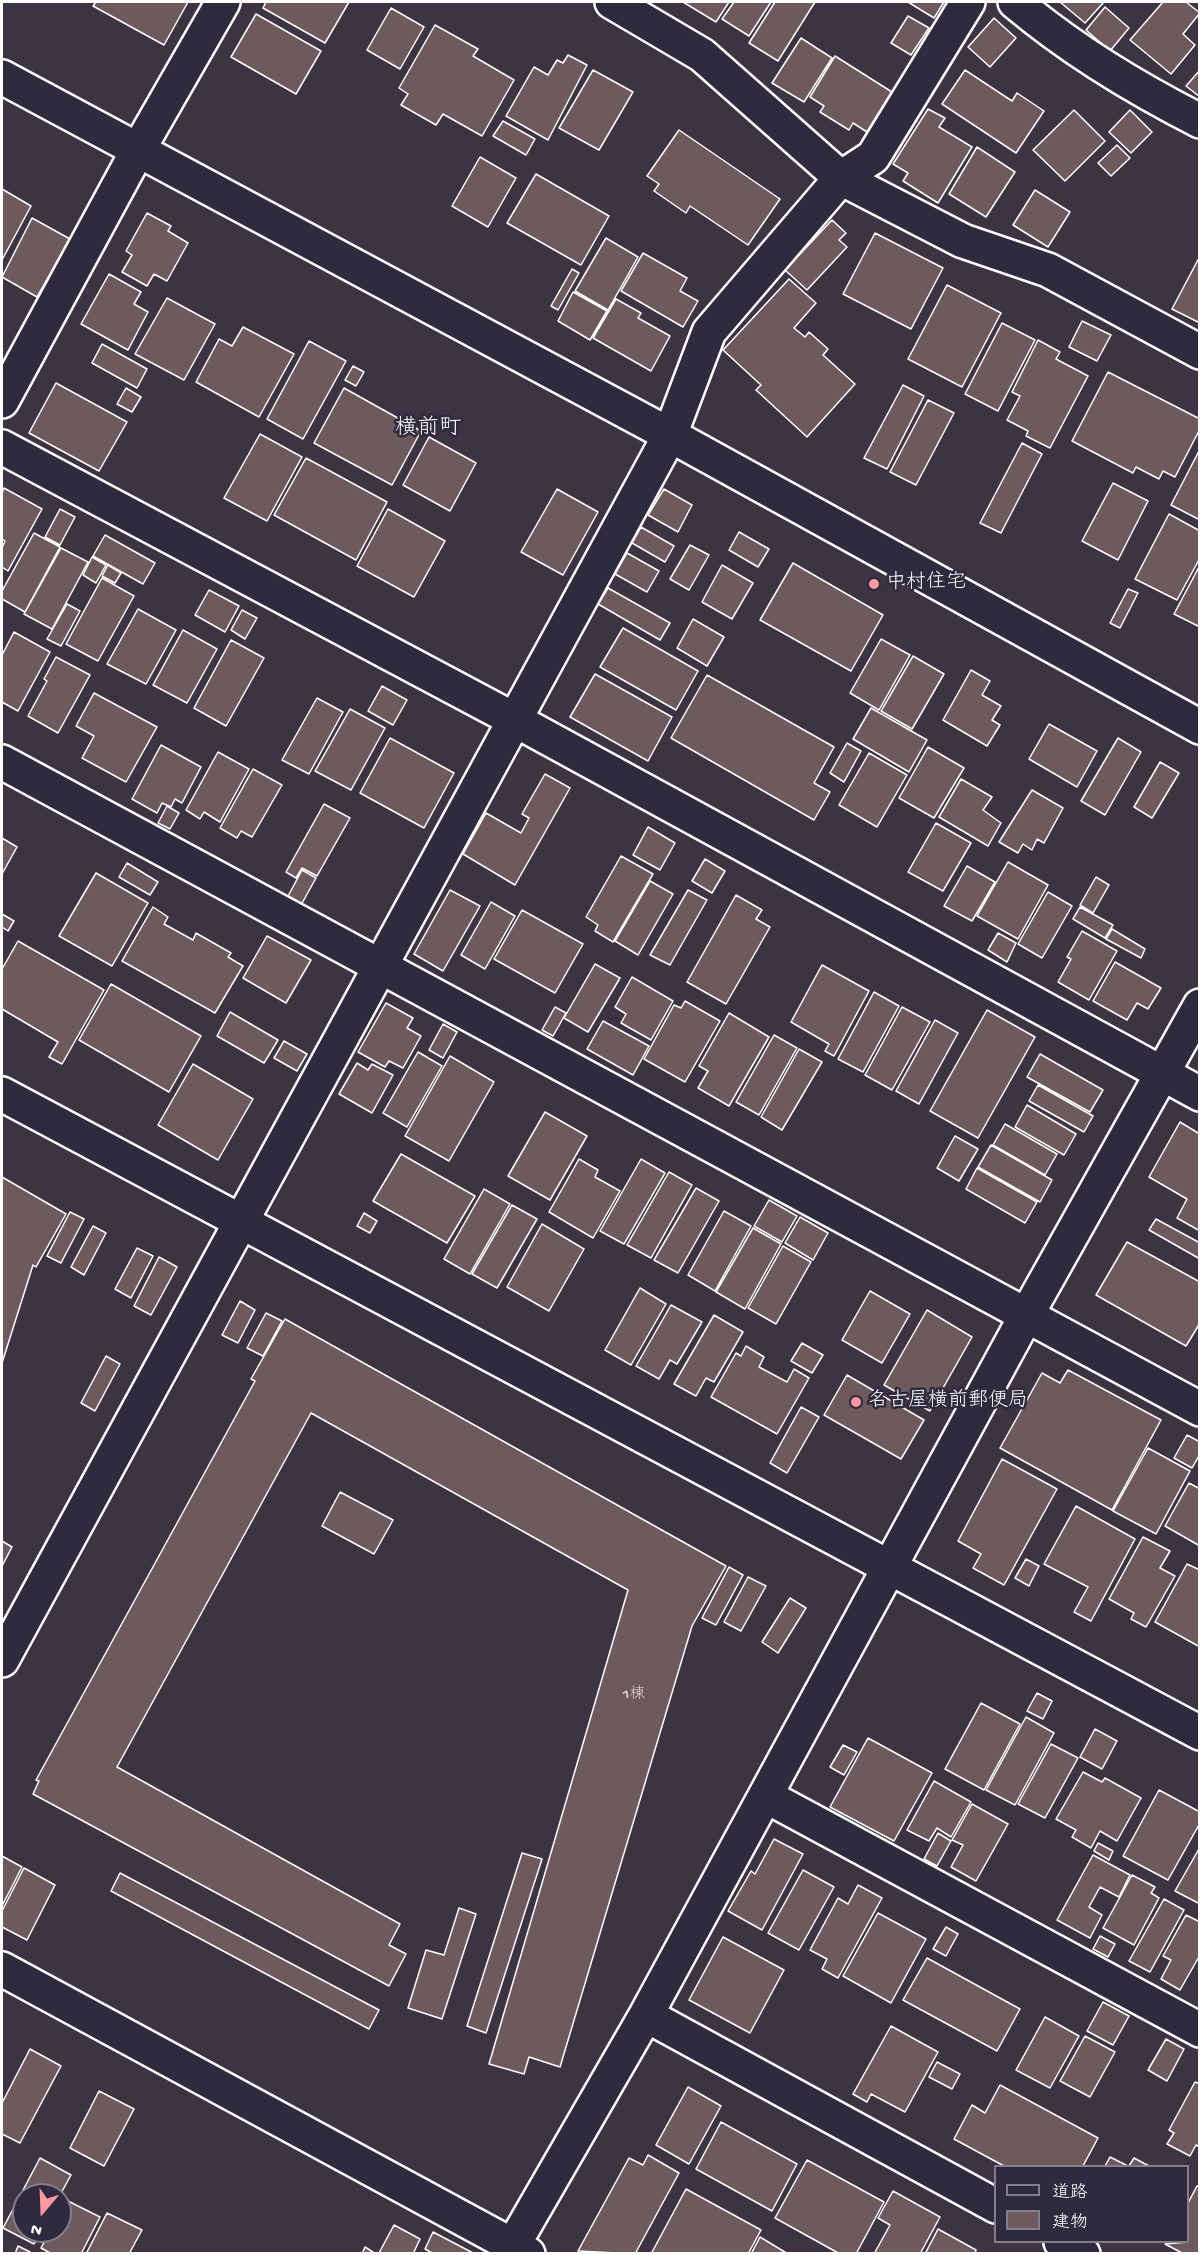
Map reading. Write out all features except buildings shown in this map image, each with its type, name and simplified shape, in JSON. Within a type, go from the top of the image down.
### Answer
[{"type":"street","points":[[2,401],[138,150],[223,2]]},
{"type":"street","points":[[612,2],[702,55],[841,178],[963,241],[1048,270],[1200,352]]},
{"type":"street","points":[[2,1660],[381,969],[670,435],[709,332],[841,178],[873,156],[968,2]]},
{"type":"street","points":[[1015,2],[1047,30],[1090,60],[1200,122]]},
{"type":"street","points":[[2,77],[670,435],[1200,727]]},
{"type":"street","points":[[2,447],[515,720],[1200,1094]]},
{"type":"street","points":[[2,762],[381,969],[1200,1409]]},
{"type":"street","points":[[2,1970],[516,2251],[892,1567],[1026,1316],[1200,1006]]},
{"type":"street","points":[[2,1094],[1200,1732]]},
{"type":"street","points":[[766,1796],[1200,2030]]},
{"type":"street","points":[[646,2015],[994,2205]]},
{"type":"street","points":[[1065,2243],[1083,2253]]},
{"type":"place","name":"中村住宅","points":[[874,584]]},
{"type":"place","name":"名古屋横前郵便局","points":[[856,1402]]},
{"type":"district","name":"横前町","points":[[428,430]]}]
